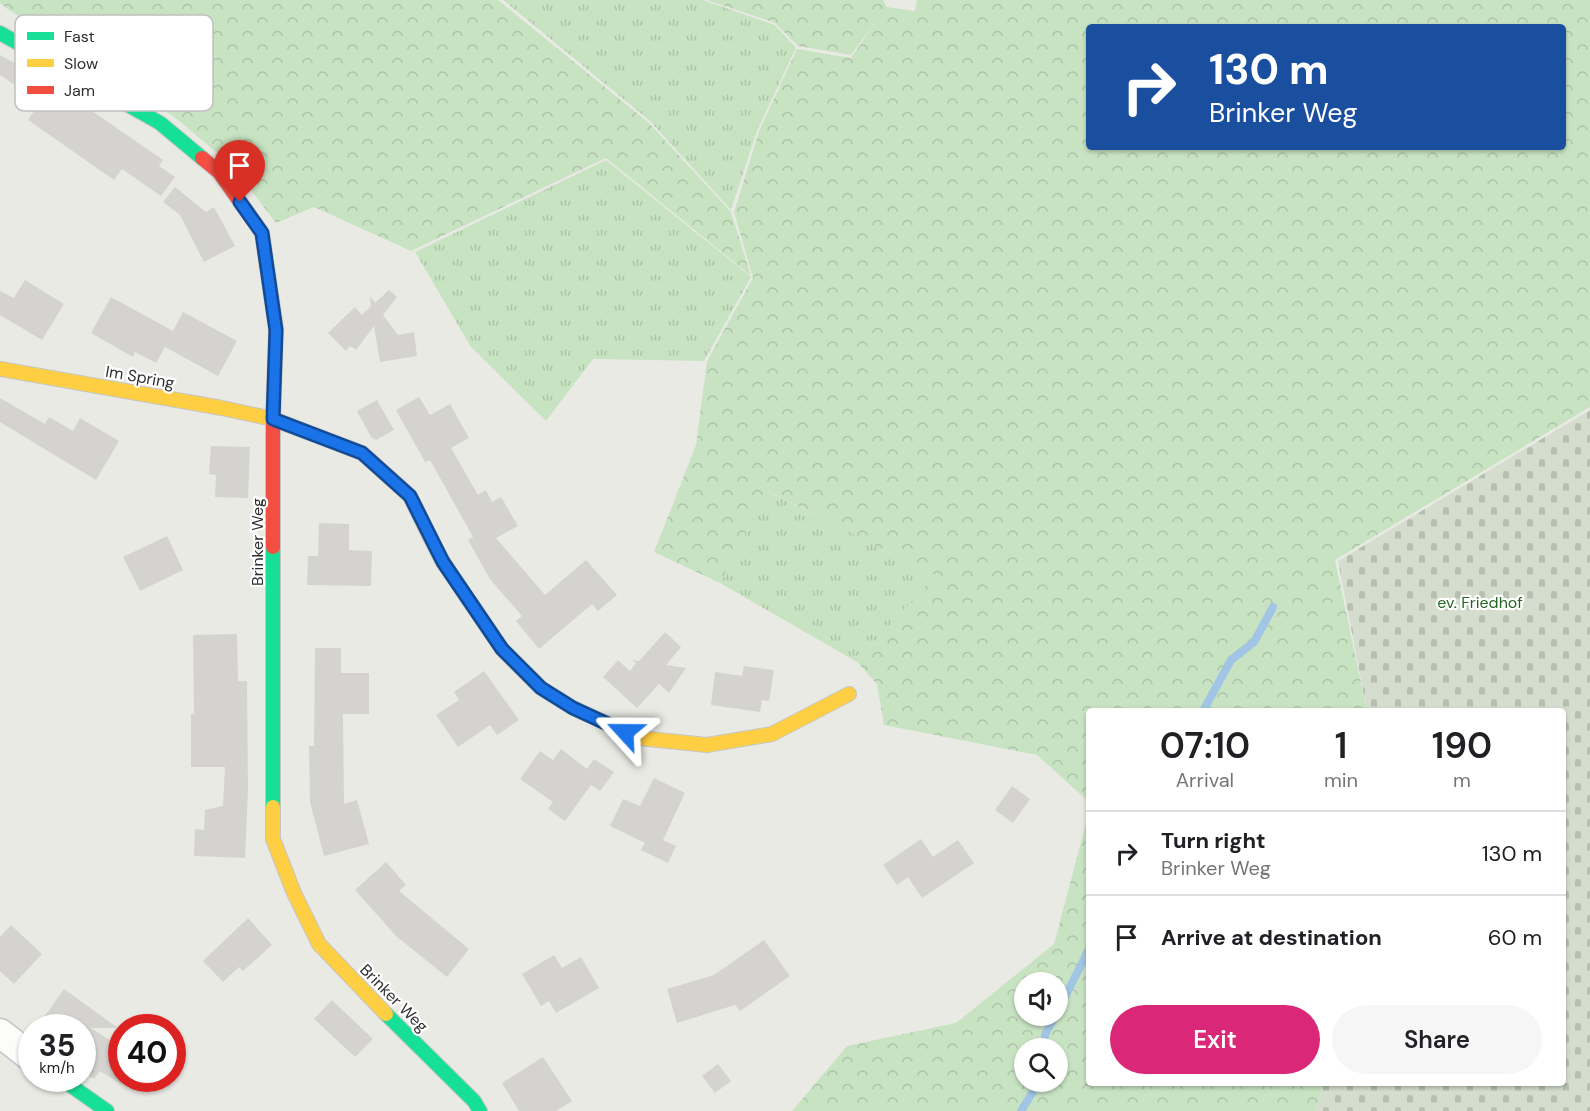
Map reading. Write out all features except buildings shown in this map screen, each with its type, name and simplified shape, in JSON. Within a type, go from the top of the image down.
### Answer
[{"type":"street","name":"Brinker Weg","points":[[0,33],[15,41]]},
{"type":"street","name":"Brinker Weg","points":[[139,111],[160,123],[219,172],[262,233],[276,330],[273,419],[273,839],[294,893],[319,944],[474,1101],[480,1111]]},
{"type":"street","name":"Im Spring","points":[[0,369],[273,419],[362,453],[410,496],[443,562],[502,649],[541,688],[573,708],[643,740],[707,745],[772,734],[849,694]]},
{"type":"street","points":[[0,1034],[18,1048]]},
{"type":"street","points":[[80,1092],[107,1111]]},
{"type":"green space","points":[[0,0],[498,0],[649,123],[731,212],[751,276],[606,158],[411,251],[314,207],[276,223],[232,165],[165,111],[213,111],[213,15],[17,15],[0,3]]},
{"type":"green space","points":[[503,0],[703,0],[775,25],[796,48],[757,131],[731,210],[650,121]]},
{"type":"green space","points":[[707,0],[883,0],[887,7],[915,11],[917,0],[1590,0],[1590,407],[1335,560],[1366,708],[1086,708],[1086,799],[1037,755],[884,725],[877,684],[857,662],[935,575],[768,491],[720,583],[654,552],[696,445],[707,361],[753,278],[734,212],[759,131],[797,49],[851,58],[877,20],[851,55],[798,46],[775,23]]},
{"type":"green space","points":[[606,160],[751,277],[704,361],[593,359],[546,421],[471,347],[415,252]]},
{"type":"green space","name":"ev. Friedhof","points":[[1590,410],[1590,1111],[1315,1111],[1323,1086],[1566,1086],[1566,708],[1366,708],[1338,561]]},
{"type":"green space","points":[[767,491],[936,575],[857,662],[720,583]]},
{"type":"green space","points":[[1086,823],[1086,1086],[1323,1086],[1315,1111],[792,1111],[847,1046],[956,1023],[1014,976],[1014,1026],[1068,1026],[1068,972],[1019,972],[1054,944]]},
{"type":"waterway","points":[[1205,708],[1231,660],[1254,642],[1273,607]]},
{"type":"waterway","points":[[1068,991],[1086,955]]},
{"type":"waterway","points":[[1045,1038],[1050,1026]]},
{"type":"waterway","points":[[1021,1111],[1033,1092]]},
{"type":"traffic: fast","points":[[0,33],[15,41]]},
{"type":"traffic: fast","points":[[139,111],[160,123],[202,158]]},
{"type":"traffic: fast","points":[[430,537],[443,562],[502,649],[541,688],[573,708],[639,738]]},
{"type":"traffic: fast","points":[[273,547],[273,807]]},
{"type":"traffic: fast","points":[[386,1014],[474,1101],[480,1111]]},
{"type":"traffic: fast","points":[[80,1092],[107,1111]]},
{"type":"traffic: slow","points":[[0,369],[273,419],[362,453],[410,496],[430,537]]},
{"type":"traffic: slow","points":[[639,738],[707,745],[772,734],[849,694]]},
{"type":"traffic: slow","points":[[273,807],[273,839],[294,893],[319,944],[386,1014]]},
{"type":"traffic: jam","points":[[202,158],[219,172],[262,233],[276,329],[273,547]]},
{"type":"route","points":[[240,202],[262,233],[276,330],[273,419],[362,453],[410,496],[443,562],[502,649],[541,688],[573,708],[625,732]]}]
